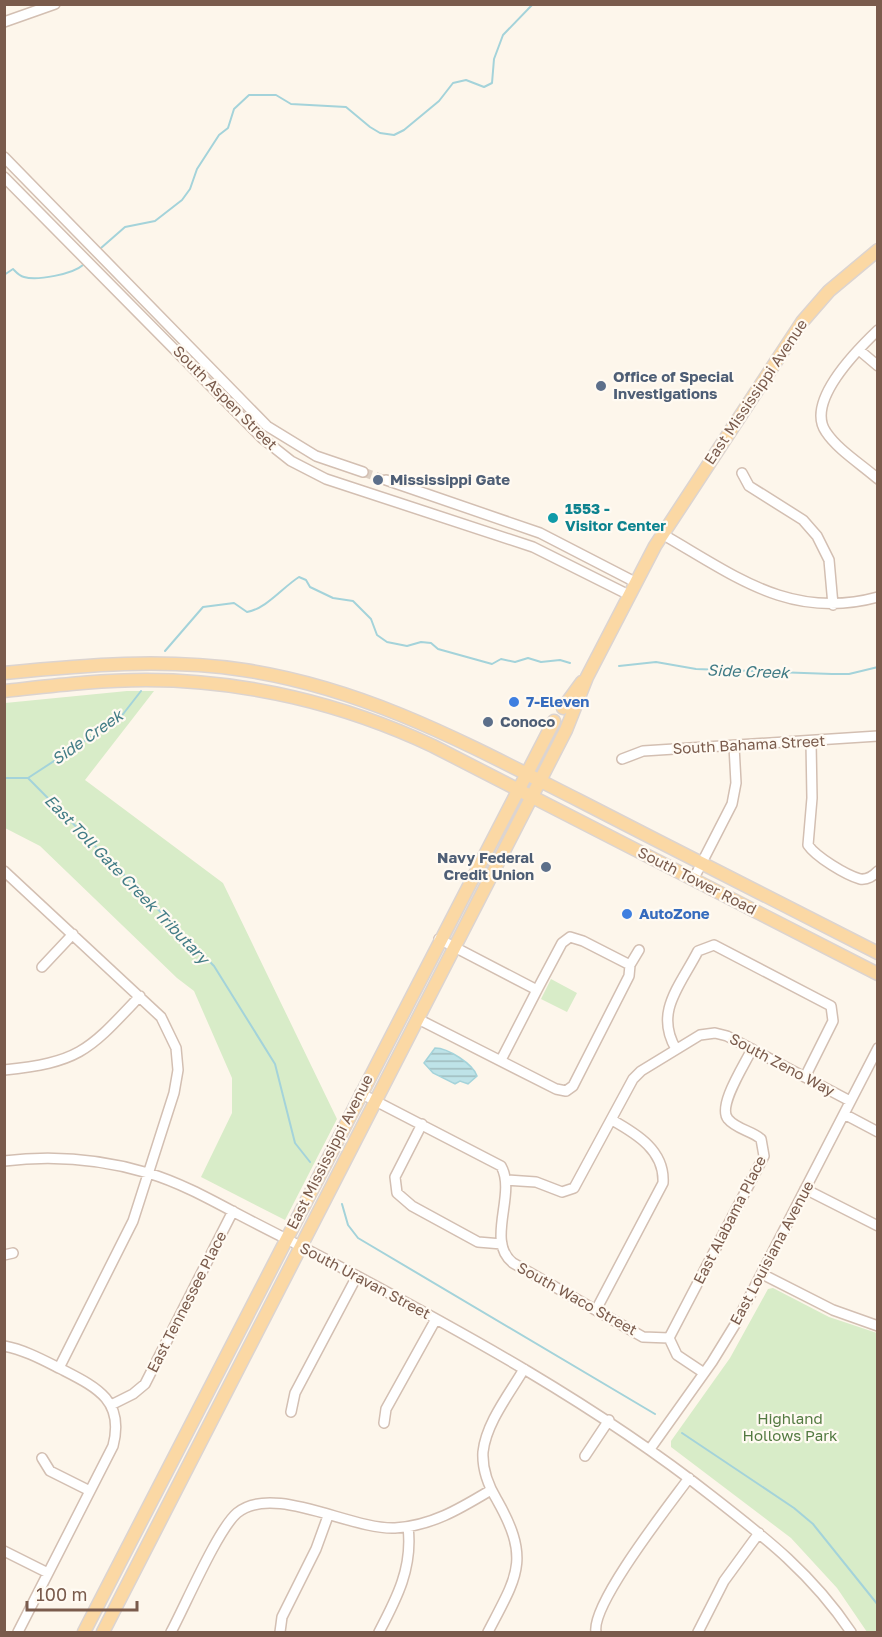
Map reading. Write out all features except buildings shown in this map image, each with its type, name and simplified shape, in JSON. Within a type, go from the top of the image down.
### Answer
[{"type":"main road","name":"East Mississippi Avenue","points":[[103,1632],[540,781],[573,715],[587,677],[635,582],[663,534],[801,322],[837,283],[878,250]]},
{"type":"main road","name":"South Tower Road","points":[[4,673],[114,663],[216,666],[310,683],[411,717],[878,953]]},
{"type":"main road","name":"East Mississippi Avenue","points":[[563,708],[587,677]]},
{"type":"main road","points":[[4,691],[110,681],[180,681],[266,692],[342,711],[361,710],[398,724],[411,717]]},
{"type":"main road","name":"South Tower Road","points":[[342,711],[422,741],[878,974]]},
{"type":"main road","name":"East Mississippi Avenue","points":[[84,1632],[516,789],[554,722]]},
{"type":"street","points":[[4,22],[55,4]]},
{"type":"street","name":"South Aspen Street","points":[[4,157],[267,426],[316,456],[363,472]]},
{"type":"street","name":"South Aspen Street","points":[[4,177],[262,438],[291,461],[326,479],[548,553],[629,595]]},
{"type":"street","points":[[16,189],[26,180]]},
{"type":"street","points":[[878,330],[859,350],[823,399],[821,421],[831,439],[878,479]]},
{"type":"street","points":[[859,350],[878,366]]},
{"type":"street","points":[[742,473],[749,486],[803,520],[817,536],[829,560],[833,605]]},
{"type":"street","points":[[387,480],[510,521],[553,538],[635,582]]},
{"type":"street","points":[[480,531],[486,513]]},
{"type":"street","points":[[504,538],[510,521]]},
{"type":"street","points":[[663,534],[769,593],[800,602],[833,605],[878,597]]},
{"type":"street","name":"East Mississippi Avenue","points":[[554,722],[563,708]]},
{"type":"street","name":"South Bahama Street","points":[[622,759],[643,751],[878,736]]},
{"type":"street","points":[[811,742],[812,798],[808,845],[819,857],[861,879],[870,878],[878,872]]},
{"type":"street","points":[[693,880],[732,804],[736,783],[734,746]]},
{"type":"street","points":[[4,871],[140,996],[168,1028],[178,1061],[174,1093],[128,1234],[59,1368]]},
{"type":"street","points":[[42,967],[73,934]]},
{"type":"street","points":[[501,1060],[562,943],[570,937],[583,941],[630,965]]},
{"type":"street","points":[[440,939],[537,990]]},
{"type":"street","points":[[676,1049],[666,1029],[669,1009],[698,951],[708,945],[714,945],[831,1006],[833,1021],[805,1077]]},
{"type":"street","points":[[418,1019],[556,1089],[567,1091],[573,1086],[629,976],[630,965],[639,950]]},
{"type":"street","points":[[4,1070],[48,1065],[81,1057],[140,996]]},
{"type":"street","name":"South Zeno Way","points":[[506,1180],[536,1182],[562,1192],[573,1188],[638,1073],[700,1035],[715,1033],[727,1036],[850,1101]]},
{"type":"street","name":"East Louisiana Avenue","points":[[650,1449],[704,1373],[762,1274],[878,1048]]},
{"type":"street","name":"East Alabama Place","points":[[669,1338],[764,1156],[765,1150],[761,1140],[731,1122],[724,1113],[725,1102],[752,1049]]},
{"type":"street","points":[[360,1093],[422,1124],[497,1162],[504,1171],[506,1180],[502,1244],[478,1242],[412,1206],[397,1193],[395,1176],[422,1124]]},
{"type":"street","points":[[844,1114],[878,1132]]},
{"type":"street","points":[[596,1310],[663,1183],[662,1168],[645,1140],[612,1120]]},
{"type":"street","name":"South Uravan Street","points":[[4,1161],[50,1158],[85,1160],[149,1173],[182,1185],[436,1319],[609,1420],[689,1478],[759,1533],[805,1573],[850,1632]]},
{"type":"street","points":[[806,1189],[878,1226]]},
{"type":"street","name":"East Tennessee Place","points":[[111,1405],[133,1394],[145,1384],[233,1211]]},
{"type":"street","name":"South Waco Street","points":[[502,1244],[505,1256],[513,1263],[596,1310],[643,1336],[669,1338]]},
{"type":"street","points":[[762,1274],[833,1310],[878,1326]]},
{"type":"street","points":[[291,1412],[295,1393],[357,1276]]},
{"type":"street","points":[[384,1424],[386,1408],[436,1319]]},
{"type":"street","points":[[669,1338],[677,1355],[704,1373]]},
{"type":"street","points":[[4,1346],[24,1351],[94,1386],[111,1405],[115,1418],[116,1436],[18,1632]]},
{"type":"street","points":[[488,1632],[512,1586],[518,1556],[514,1533],[491,1490],[483,1461],[485,1441],[524,1369]]},
{"type":"street","points":[[585,1456],[609,1420]]},
{"type":"street","points":[[42,1458],[50,1471],[90,1491]]},
{"type":"street","points":[[596,1632],[597,1620],[630,1558],[689,1478]]},
{"type":"street","points":[[171,1632],[229,1523],[243,1509],[270,1502],[379,1528],[408,1527],[445,1516],[491,1490]]},
{"type":"street","points":[[280,1632],[282,1617],[316,1549],[328,1516]]},
{"type":"street","points":[[379,1632],[397,1598],[406,1573],[408,1527]]},
{"type":"street","points":[[698,1632],[715,1596],[759,1533]]},
{"type":"street","points":[[4,1551],[48,1573]]},
{"type":"green space","points":[[127,691],[154,691],[85,780],[223,883],[337,1119],[285,1220],[201,1177],[232,1113],[232,1078],[194,991],[177,978],[40,846],[5,828],[5,703]]},
{"type":"green space","points":[[551,979],[577,993],[567,1012],[541,999]]},
{"type":"green space","name":"Highland Hollows Park","points":[[773,1288],[829,1317],[877,1333],[877,1632],[867,1632],[837,1588],[791,1538],[671,1447],[671,1441],[730,1358],[768,1289]]},
{"type":"water","points":[[435,1048],[459,1057],[475,1071],[477,1076],[468,1084],[460,1081],[455,1084],[433,1073],[424,1063]]},
{"type":"waterway","points":[[101,248],[125,227],[155,221],[182,200],[190,189],[197,169],[219,135],[228,128],[234,109],[249,95],[276,95],[291,104],[346,107],[380,133],[394,135],[404,130],[439,101],[453,83],[466,80],[484,87],[492,83],[494,59],[503,35],[533,4]]},
{"type":"waterway","points":[[4,275],[13,269],[24,277],[46,277],[63,274],[83,265]]},
{"type":"waterway","name":"Side Creek","points":[[165,651],[203,607],[234,603],[247,612],[254,610],[268,602],[299,577],[306,580],[310,587],[333,598],[353,601],[371,619],[377,635],[387,642],[407,646],[421,642],[431,643],[438,649],[492,664],[501,659],[515,662],[528,658],[541,662],[560,660],[570,663]]},
{"type":"waterway","name":"Side Creek","points":[[619,666],[656,662],[696,669],[832,674],[849,674],[878,667]]},
{"type":"waterway","name":"Side Creek","points":[[28,778],[120,718],[141,691]]},
{"type":"waterway","name":"East Toll Gate Creek Tributary","points":[[4,778],[28,778],[214,966],[275,1064],[295,1143],[310,1162]]},
{"type":"waterway","points":[[342,1204],[348,1225],[358,1238],[655,1414]]},
{"type":"waterway","points":[[682,1433],[794,1508],[813,1524],[878,1605]]},
{"type":"tunnel","points":[[363,472],[386,480]]},
{"type":"place","name":"Office of Special Investigations","points":[[601,386]]},
{"type":"place","name":"Mississippi Gate","points":[[378,480]]},
{"type":"place","name":"1553 - Visitor Center","points":[[553,518]]},
{"type":"place","name":"7-Eleven","points":[[514,702]]},
{"type":"place","name":"Conoco","points":[[488,722]]},
{"type":"place","name":"Navy Federal Credit Union","points":[[546,867]]},
{"type":"place","name":"AutoZone","points":[[627,914]]}]
